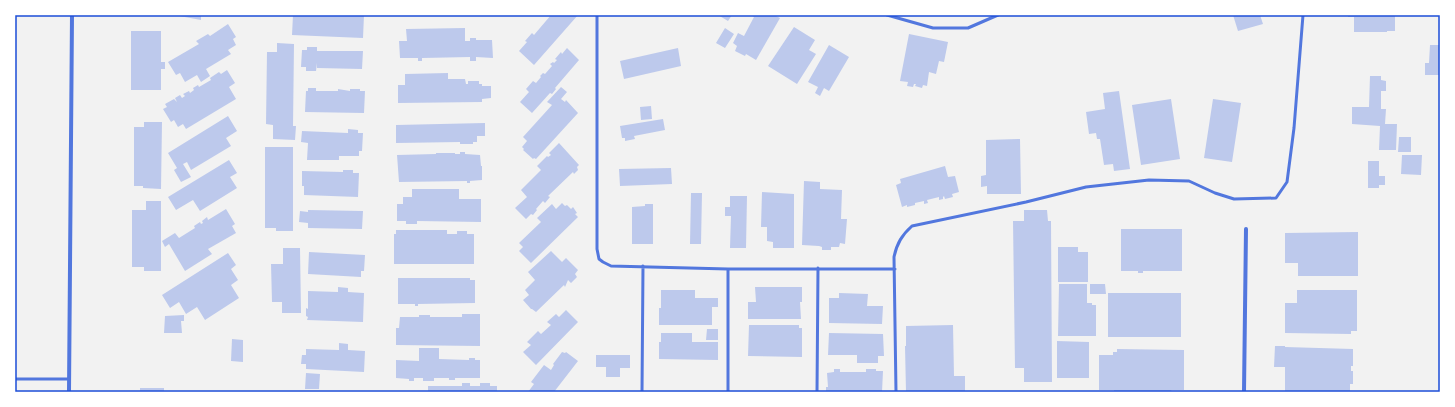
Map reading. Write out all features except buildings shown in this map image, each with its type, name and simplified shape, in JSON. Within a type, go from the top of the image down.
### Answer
[{"type":"street","points":[[69,392],[72,15]]},
{"type":"street","points":[[1244,392],[1246,229]]},
{"type":"lane","points":[[597,15],[598,254],[602,262],[611,266],[728,269],[895,269]]},
{"type":"lane","points":[[887,15],[933,28],[968,28],[998,15]]},
{"type":"lane","points":[[896,392],[894,257],[896,245],[903,234],[912,226],[1026,202],[1086,187],[1149,180],[1189,181],[1215,193],[1234,199],[1276,198],[1287,182],[1294,128],[1303,15]]},
{"type":"lane","points":[[642,392],[643,266]]},
{"type":"lane","points":[[818,268],[818,392]]},
{"type":"lane","points":[[728,269],[728,392]]},
{"type":"lane","points":[[15,379],[69,379]]}]
